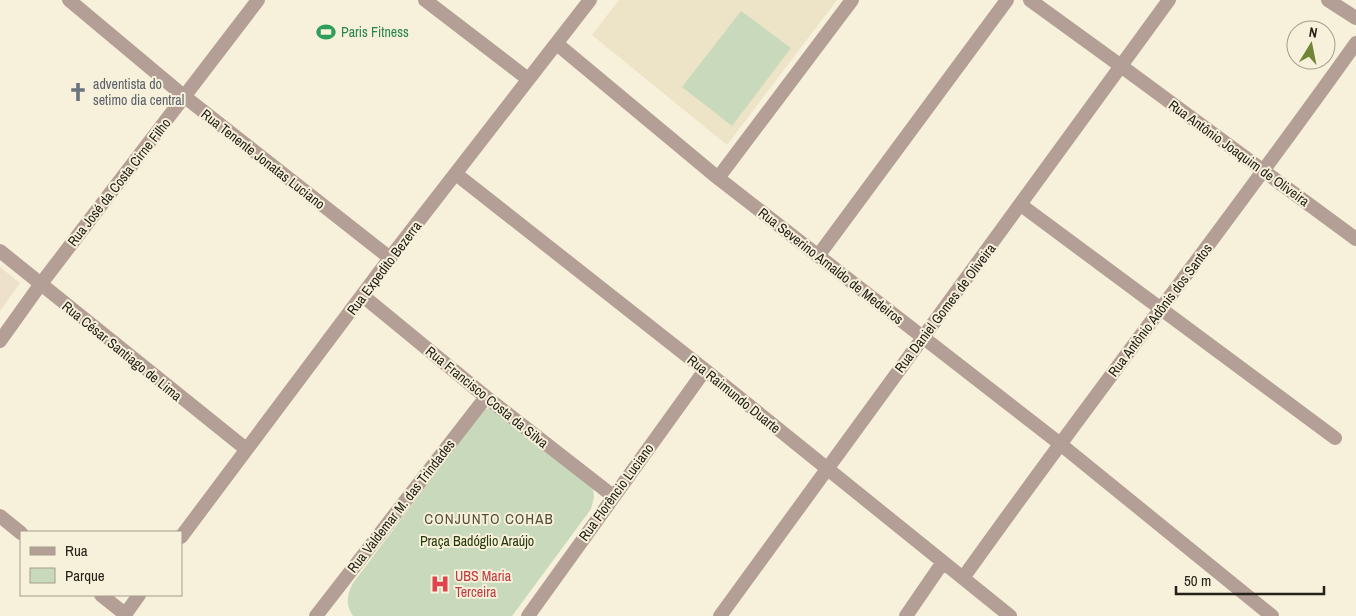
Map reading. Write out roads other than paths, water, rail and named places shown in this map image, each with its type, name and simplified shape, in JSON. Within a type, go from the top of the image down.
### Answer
[{"type":"street","name":"Rua Tenente Jonatas Luciano","points":[[69,0],[185,98],[390,258]]},
{"type":"street","name":"Rua José da Costa Cirne Filho","points":[[0,341],[40,285],[185,98],[258,0]]},
{"type":"street","points":[[425,0],[528,79]]},
{"type":"street","name":"Rua Expedito Bezerra","points":[[182,536],[390,258],[590,0]]},
{"type":"street","points":[[718,178],[852,0]]},
{"type":"street","points":[[818,256],[1007,0]]},
{"type":"street","name":"Rua Antônio Joaquim de Oliveira","points":[[1030,0],[1356,239]]},
{"type":"street","name":"Rua Daniel Gomes de Oliveira","points":[[720,616],[826,468],[1021,205],[1169,0]]},
{"type":"street","points":[[1328,0],[1356,18]]},
{"type":"street","name":"Rua Antônio Adônis dos Santos","points":[[963,578],[1059,443],[1265,172],[1356,43]]},
{"type":"street","name":"Rua Severino Arnaldo de Medeiros","points":[[557,44],[718,178],[1059,443],[1272,616]]},
{"type":"street","name":"Rua Raimundo Duarte","points":[[456,174],[705,370],[1010,616]]},
{"type":"street","points":[[1021,205],[1336,438]]},
{"type":"street","name":"Rua César Santiago de Lima","points":[[0,251],[246,449]]},
{"type":"street","name":"Rua Francisco Costa da Silva","points":[[363,296],[486,397],[613,496]]},
{"type":"street","name":"Rua Florêncio Luciano","points":[[528,616],[705,370]]},
{"type":"street","name":"Rua Valdemar M. das Trindades","points":[[321,614],[486,397]]},
{"type":"street","points":[[0,516],[20,532]]},
{"type":"street","points":[[906,616],[943,562]]},
{"type":"street","points":[[102,596],[124,615],[138,596]]},
{"type":"place","name":"Paris Fitness","points":[[326,32]]},
{"type":"place","name":"adventista do setimo dia central","points":[[78,92]]},
{"type":"place","name":"UBS Maria Terceira","points":[[440,584]]},
{"type":"district","name":"CONJUNTO COHAB","points":[[489,519]]},
{"type":"park label","name":"Praça Badóglio Araújo","points":[[477,541]]}]
